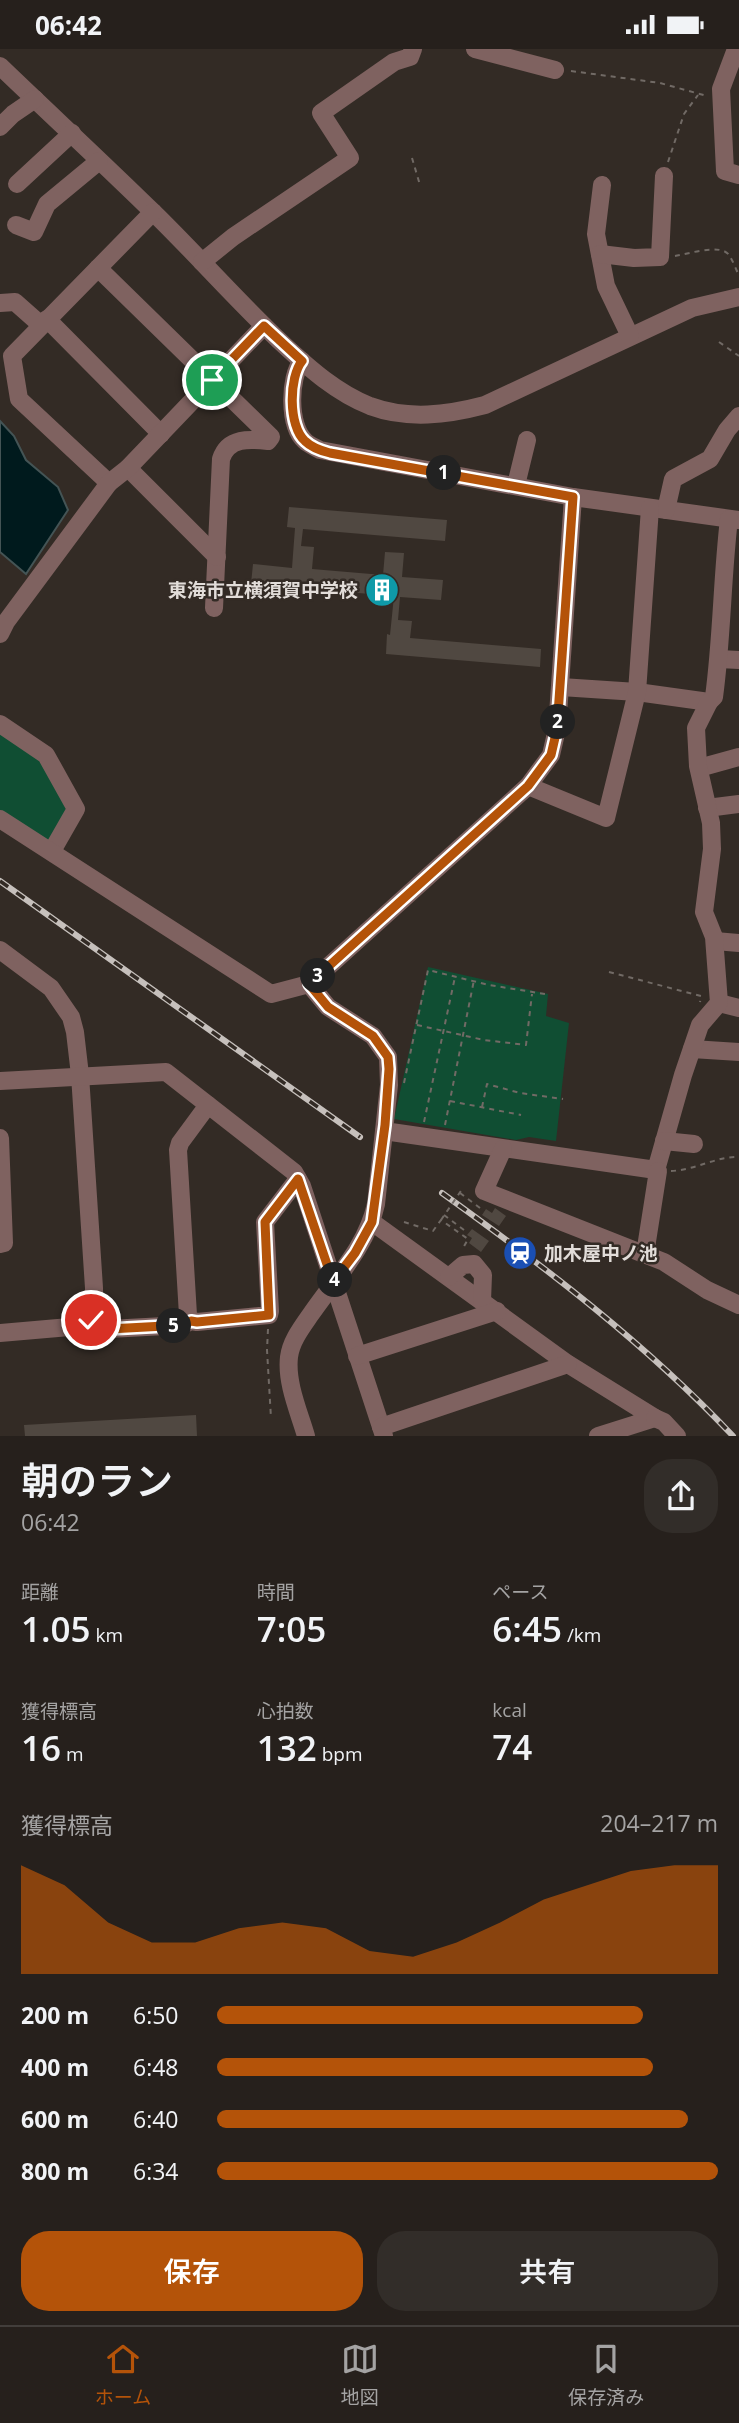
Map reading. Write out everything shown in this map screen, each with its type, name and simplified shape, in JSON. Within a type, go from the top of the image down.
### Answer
[{"type":"street","points":[[202,262],[233,237],[350,158],[321,113],[394,62],[410,57],[413,49]]},
{"type":"street","points":[[475,49],[555,70]]},
{"type":"street","points":[[736,49],[721,89],[725,171],[739,175]]},
{"type":"street","points":[[0,66],[153,212],[264,326],[302,361],[333,386],[370,406],[395,413],[423,415],[445,414],[485,405],[692,307],[739,297]]},
{"type":"street","points":[[0,127],[35,99]]},
{"type":"street","points":[[17,184],[72,133]]},
{"type":"street","points":[[16,225],[34,232],[47,204],[99,161]]},
{"type":"street","points":[[600,254],[634,258],[662,255],[664,176]]},
{"type":"street","points":[[602,185],[596,235],[606,286],[630,336]]},
{"type":"street","points":[[109,483],[19,399],[12,356],[153,212]]},
{"type":"street","points":[[98,268],[271,437],[268,441],[250,439],[234,443],[223,453],[214,608]]},
{"type":"street","points":[[1,299],[15,302],[44,322],[161,434]]},
{"type":"street","points":[[0,635],[6,622],[109,483],[128,468],[264,326]]},
{"type":"street","points":[[302,361],[296,368],[293,384],[293,416],[304,441],[330,453],[573,497],[734,519],[722,576],[719,659],[714,697],[696,728],[699,768],[711,823],[712,849],[704,912],[715,941],[716,1007],[700,1025],[656,1170],[384,1131]]},
{"type":"street","points":[[528,786],[606,818],[637,692],[658,509],[673,479],[710,459],[727,430],[739,416]]},
{"type":"street","points":[[516,485],[527,440]]},
{"type":"street","points":[[128,468],[217,557]]},
{"type":"street","points":[[0,819],[271,994],[309,984],[528,786],[551,755],[561,687],[573,497]]},
{"type":"street","points":[[719,659],[739,660]]},
{"type":"street","points":[[561,687],[637,692],[709,702]]},
{"type":"street","points":[[0,725],[46,755],[76,809],[51,851]]},
{"type":"street","points":[[699,768],[739,757]]},
{"type":"street","points":[[707,808],[739,804]]},
{"type":"street","points":[[715,941],[739,943]]},
{"type":"street","points":[[0,950],[51,988],[64,1003],[71,1017],[80,1075],[94,1288],[94,1311],[91,1320],[72,1329],[0,1333]]},
{"type":"street","points":[[306,1436],[292,1388],[289,1357],[297,1334],[355,1253],[372,1222],[389,1085],[388,1057],[373,1036],[328,1007],[309,984]]},
{"type":"street","points":[[716,1007],[739,1008]]},
{"type":"street","points":[[692,1049],[739,1052]]},
{"type":"street","points":[[0,1081],[166,1072],[293,1172],[298,1179],[382,1431],[568,1364]]},
{"type":"street","points":[[191,1321],[188,1315],[178,1150],[180,1143],[208,1105]]},
{"type":"street","points":[[0,1138],[4,1243],[0,1244]]},
{"type":"street","points":[[664,1141],[694,1144]]},
{"type":"street","points":[[503,1149],[484,1191],[664,1262],[707,1290],[739,1305]]},
{"type":"street","points":[[645,1254],[659,1171]]},
{"type":"street","points":[[91,1320],[99,1327],[109,1329],[183,1325],[191,1321],[269,1315],[265,1222],[298,1179]]},
{"type":"street","points":[[372,1222],[568,1364],[664,1422],[677,1436]]},
{"type":"street","points":[[447,1275],[463,1265],[474,1264],[483,1275],[490,1306]]},
{"type":"street","points":[[357,1356],[490,1306]]},
{"type":"street","points":[[598,1436],[655,1418]]},
{"type":"path","points":[[555,70],[660,83],[699,94],[722,97]]},
{"type":"path","points":[[664,176],[668,155],[684,114],[699,94]]},
{"type":"path","points":[[412,158],[420,185]]},
{"type":"path","points":[[662,255],[724,251],[728,253],[739,276]]},
{"type":"path","points":[[719,342],[739,356]]},
{"type":"path","points":[[403,1089],[428,970],[545,994]]},
{"type":"path","points":[[609,972],[701,996],[700,1003],[716,1007]]},
{"type":"path","points":[[424,1125],[456,976]]},
{"type":"path","points":[[445,1126],[474,980]]},
{"type":"path","points":[[416,1025],[526,1045],[533,992]]},
{"type":"path","points":[[482,1107],[487,1084],[520,1093],[563,1099]]},
{"type":"path","points":[[450,1101],[521,1115]]},
{"type":"path","points":[[659,1171],[687,1170],[721,1158],[739,1157]]},
{"type":"path","points":[[404,1222],[433,1231],[463,1188]]},
{"type":"path","points":[[460,1193],[484,1211]]},
{"type":"path","points":[[444,1215],[468,1233]]},
{"type":"path","points":[[441,1220],[468,1239],[462,1247],[461,1259],[447,1275]]},
{"type":"path","points":[[269,1315],[267,1350],[271,1418]]},
{"type":"green space","points":[[0,732],[46,755],[76,809],[52,851],[0,819]]},
{"type":"green space","points":[[428,967],[548,994],[546,1016],[569,1023],[556,1141],[529,1137],[516,1140],[394,1119]]},
{"type":"water","points":[[0,421],[14,436],[26,460],[58,487],[68,510],[26,574],[0,552]]},
{"type":"building","name":"東海市立横須賀中学校","points":[[289,507],[447,520],[445,541],[303,529],[301,546],[314,547],[312,569],[383,575],[385,552],[404,553],[402,577],[443,580],[441,600],[400,597],[398,620],[412,621],[410,638],[541,649],[540,667],[386,654],[394,596],[251,584],[253,564],[292,568],[295,528],[287,527]]},
{"type":"building","points":[[495,1208],[506,1216],[499,1226],[482,1215],[486,1209],[492,1213]]},
{"type":"building","points":[[472,1229],[489,1241],[481,1252],[469,1243],[472,1238],[467,1235]]},
{"type":"building","points":[[196,1415],[197,1436],[25,1436],[24,1425]]},
{"type":"railway","points":[[0,881],[360,1137]]},
{"type":"railway","points":[[442,1193],[593,1307],[665,1369],[733,1436]]},
{"type":"place","name":"東海市立横須賀中学校","points":[[382,590]]},
{"type":"place","name":"加木屋中ノ池","points":[[520,1253]]},
{"type":"route","points":[[91,1320],[99,1327],[109,1329],[183,1325],[191,1321],[263,1318],[269,1315],[265,1222],[298,1179],[333,1282],[355,1253],[372,1222],[385,1125],[389,1069],[388,1057],[373,1036],[328,1007],[309,984],[528,786],[551,755],[557,729],[573,497],[330,453],[312,446],[299,434],[293,416],[293,384],[296,368],[302,361],[264,326],[212,380]]}]
